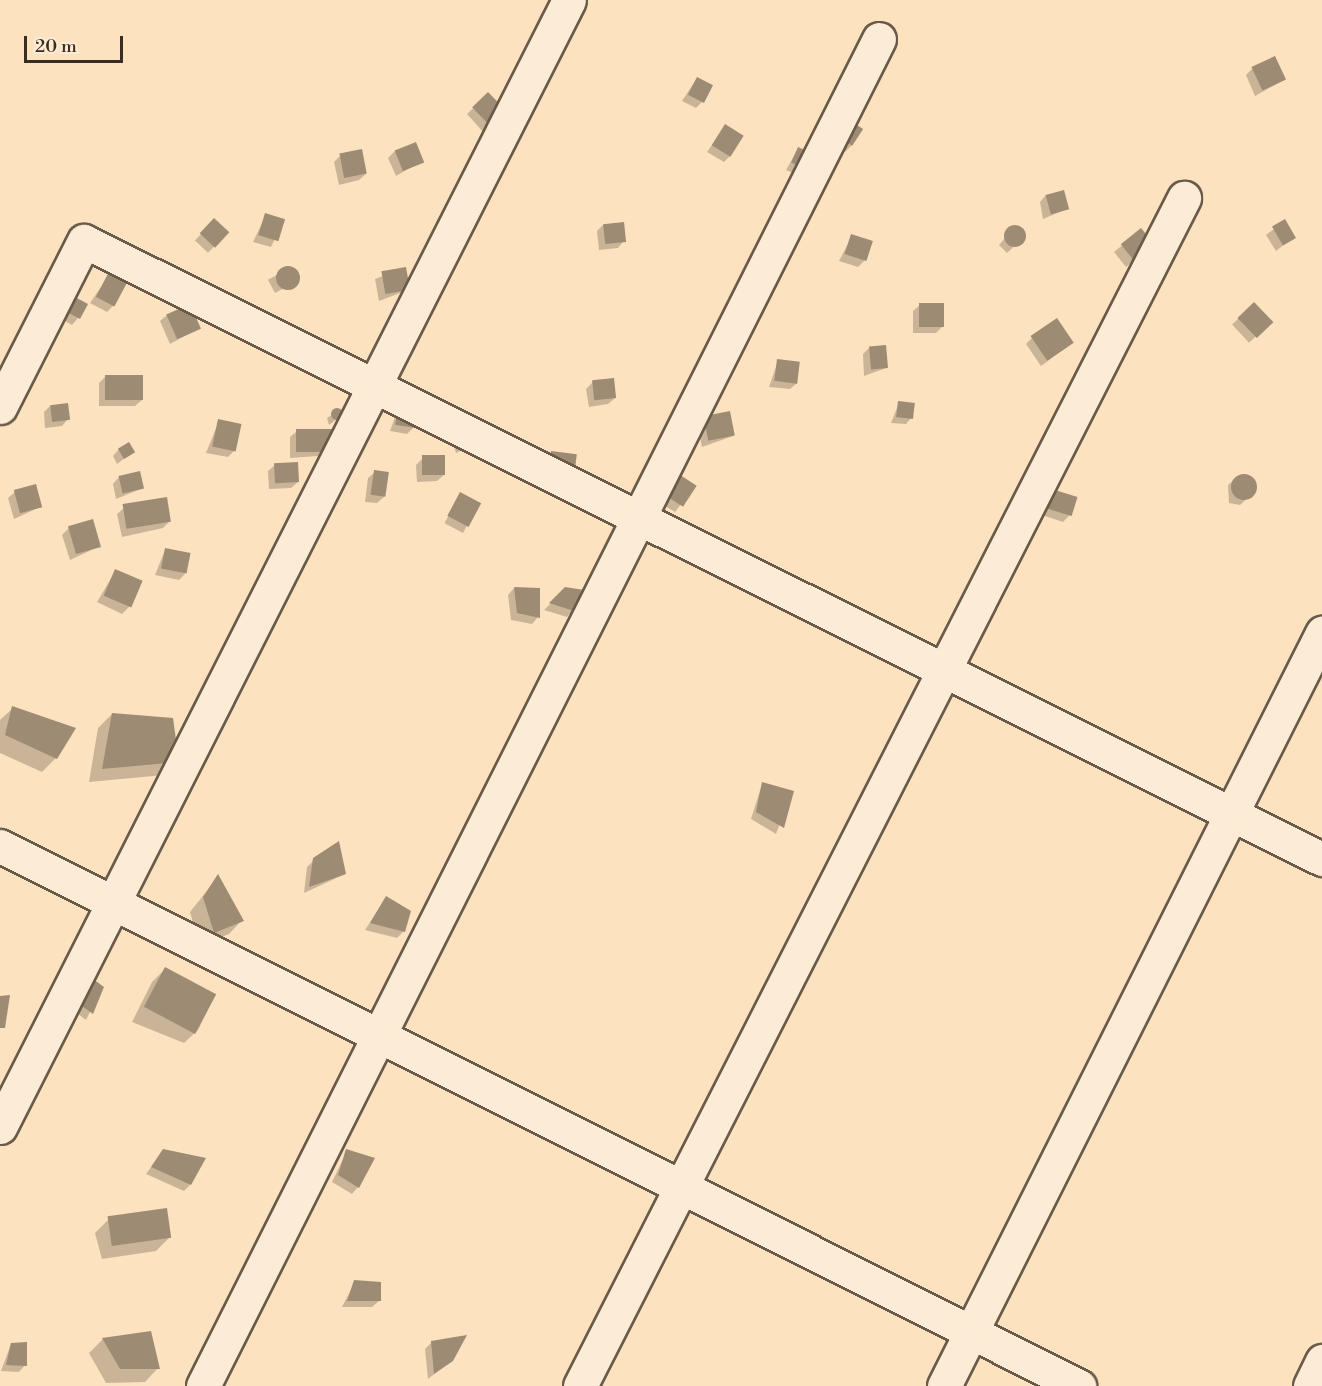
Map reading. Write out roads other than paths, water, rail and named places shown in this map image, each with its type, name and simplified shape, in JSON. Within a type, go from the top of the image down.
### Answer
[{"type":"street","points":[[0,1127],[569,0]]},
{"type":"street","points":[[203,1386],[879,39]]},
{"type":"street","points":[[580,1386],[684,1189],[1184,198]]},
{"type":"street","points":[[0,407],[84,241],[1322,859]]},
{"type":"street","points":[[944,1386],[1322,633]]},
{"type":"street","points":[[0,846],[1079,1386]]},
{"type":"street","points":[[1310,1386],[1322,1361]]}]
